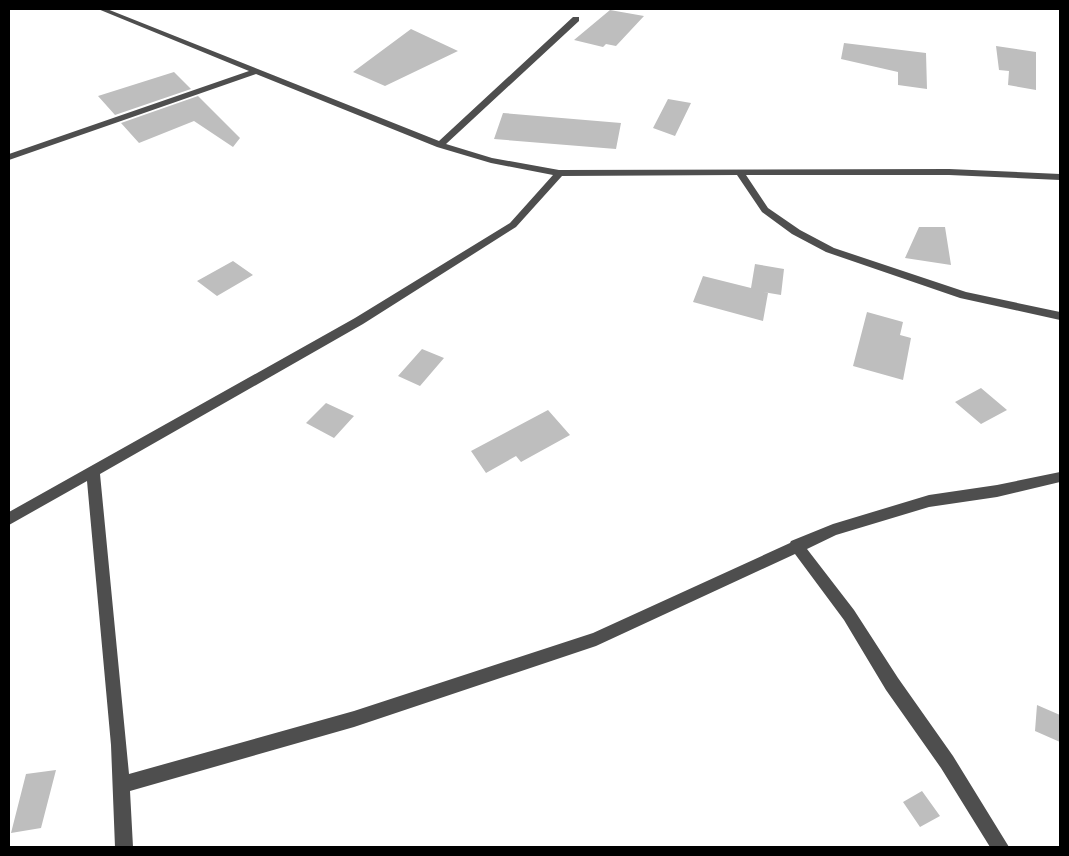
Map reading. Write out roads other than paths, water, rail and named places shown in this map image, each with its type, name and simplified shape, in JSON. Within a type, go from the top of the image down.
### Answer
[{"type":"street","points":[[101,9],[440,144],[491,160],[559,174],[948,172],[1060,177]]},
{"type":"street","points":[[440,144],[576,18]]},
{"type":"street","points":[[9,157],[257,72]]},
{"type":"street","points":[[740,173],[765,210],[796,232],[830,250],[964,295],[1060,316]]},
{"type":"street","points":[[9,519],[359,321],[512,225],[559,174]]},
{"type":"street","points":[[93,473],[119,745],[124,847]]},
{"type":"street","points":[[120,785],[354,719],[596,639],[796,545],[833,530],[929,501],[997,491],[1060,478]]},
{"type":"street","points":[[796,545],[849,615],[892,684],[947,762],[1000,847]]}]
